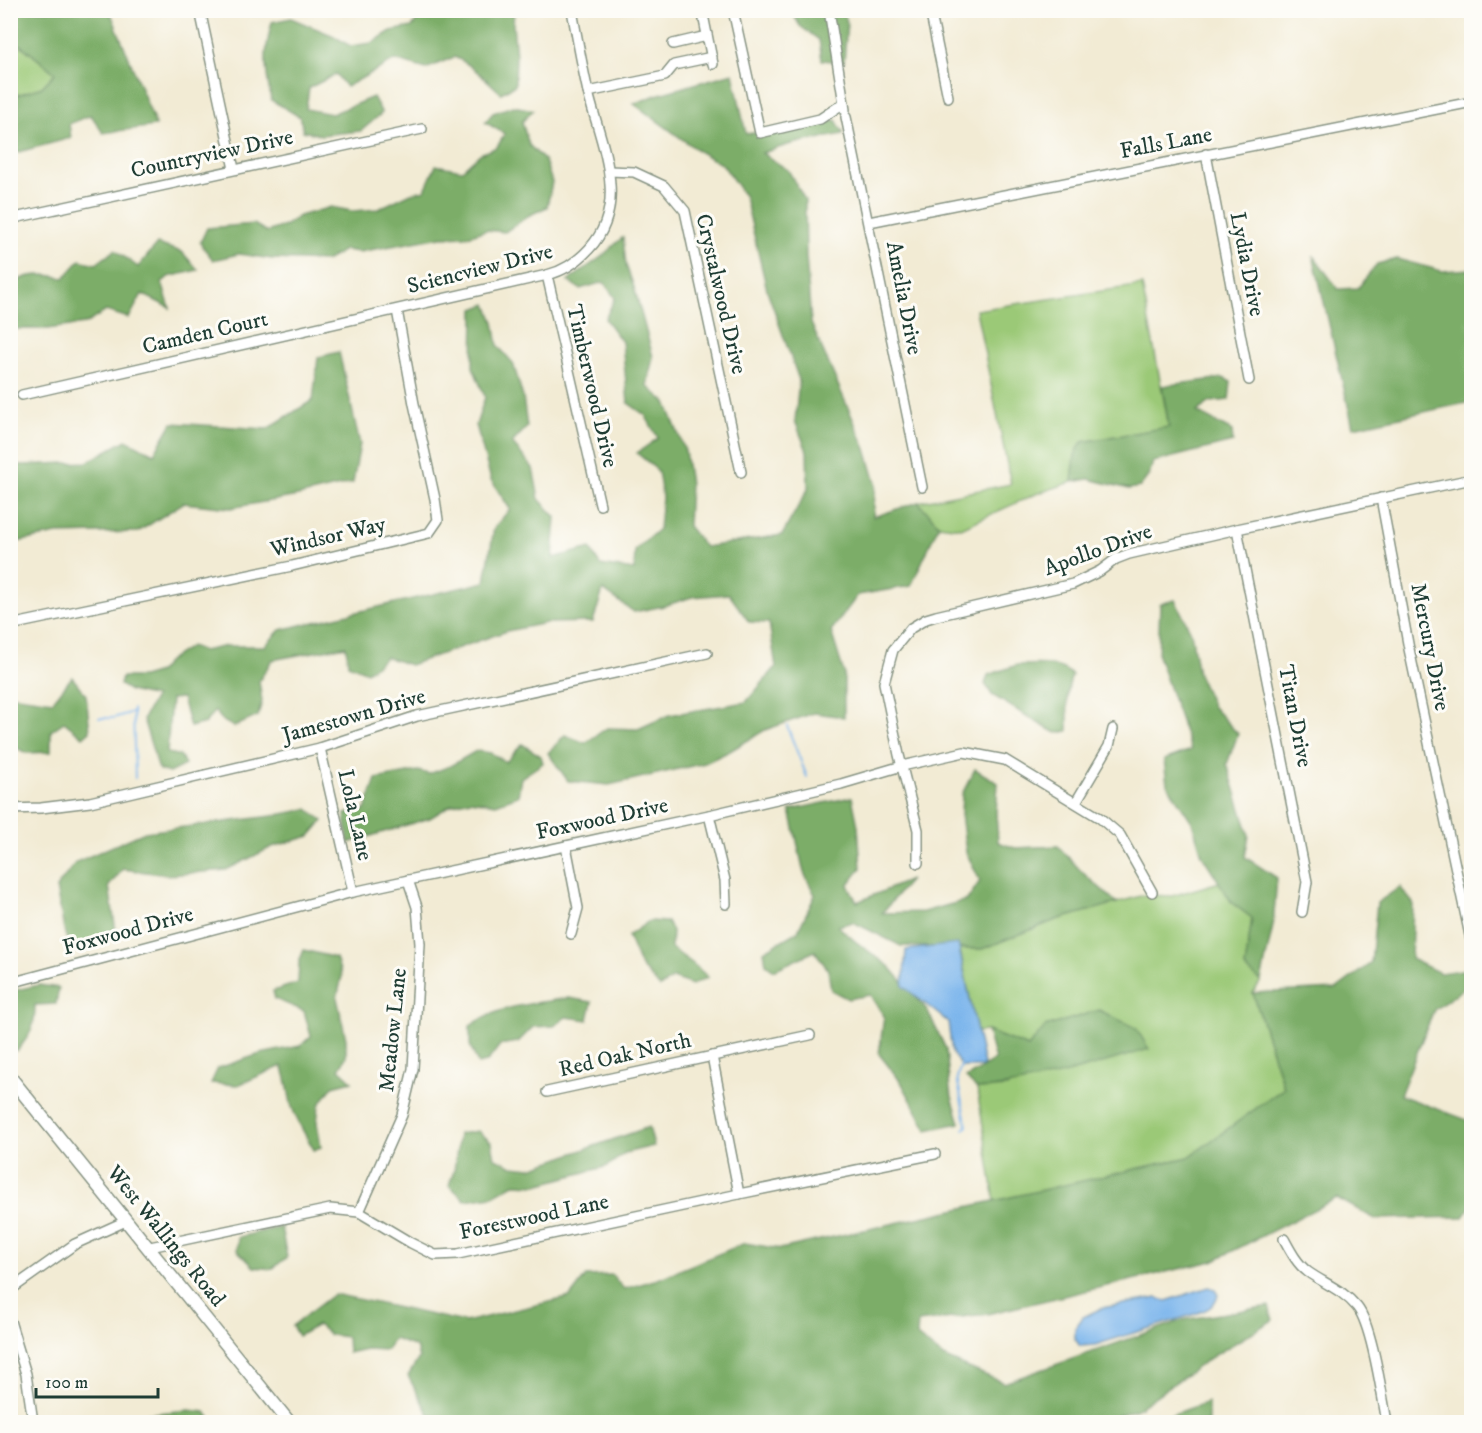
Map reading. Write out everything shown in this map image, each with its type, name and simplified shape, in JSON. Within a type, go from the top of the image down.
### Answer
[{"type":"street","points":[[200,10],[234,169]]},
{"type":"street","name":"Sciencview Drive","points":[[397,310],[547,275],[573,264],[597,240],[608,218],[609,171],[588,92],[572,10]]},
{"type":"street","points":[[588,92],[665,76],[674,65],[712,60],[702,10]]},
{"type":"street","points":[[733,10],[760,133],[820,119],[845,110]]},
{"type":"street","points":[[930,10],[948,97]]},
{"type":"street","name":"Amelia Drive","points":[[829,12],[845,110],[922,487]]},
{"type":"street","points":[[673,44],[707,36]]},
{"type":"street","name":"Falls Lane","points":[[869,222],[1472,102]]},
{"type":"street","name":"Countryview Drive","points":[[10,219],[422,129]]},
{"type":"street","name":"Lydia Drive","points":[[1206,154],[1249,380]]},
{"type":"street","name":"Crystalwood Drive","points":[[609,171],[634,172],[664,186],[685,211],[741,472]]},
{"type":"street","name":"Timberwood Drive","points":[[547,275],[600,505]]},
{"type":"street","name":"Camden Court","points":[[22,395],[397,310]]},
{"type":"street","name":"Windsor Way","points":[[10,625],[292,566],[429,533],[438,520],[435,499],[414,404],[397,310]]},
{"type":"street","name":"Apollo Drive","points":[[918,863],[918,830],[884,683],[893,650],[911,628],[936,615],[1072,584],[1129,554],[1472,479]]},
{"type":"street","name":"Mercury Drive","points":[[1381,498],[1409,649],[1472,945]]},
{"type":"street","name":"Titan Drive","points":[[1237,529],[1307,882],[1302,912]]},
{"type":"street","name":"Jamestown Drive","points":[[10,809],[57,807],[90,802],[320,748],[417,716],[707,653]]},
{"type":"street","points":[[1076,802],[1110,746],[1113,729]]},
{"type":"street","name":"Lola Lane","points":[[320,748],[353,892]]},
{"type":"street","name":"Foxwood Drive","points":[[10,983],[353,892],[709,815],[964,752],[1005,760],[1100,818],[1120,835],[1152,892]]},
{"type":"street","points":[[709,815],[725,880],[726,904]]},
{"type":"street","points":[[566,846],[578,908],[571,934]]},
{"type":"street","name":"Meadow Lane","points":[[359,1212],[402,1115],[413,1069],[420,944],[417,907],[408,880]]},
{"type":"street","name":"Red Oak North","points":[[547,1092],[810,1035]]},
{"type":"street","points":[[712,1056],[739,1194]]},
{"type":"street","name":"West Wallings Road","points":[[10,1077],[126,1221],[150,1247],[289,1422]]},
{"type":"street","name":"Forestwood Lane","points":[[150,1247],[330,1209],[359,1212],[435,1255],[458,1254],[935,1154]]},
{"type":"street","points":[[10,1290],[75,1244],[126,1221]]},
{"type":"street","points":[[1284,1239],[1294,1257],[1306,1271],[1340,1290],[1358,1308],[1368,1332],[1387,1422]]},
{"type":"street","points":[[10,1321],[26,1374],[33,1422]]},
{"type":"green space","points":[[11,10],[110,11],[156,126],[103,133],[91,115],[69,124],[71,138],[11,154],[11,97],[42,87],[55,73],[11,37]]},
{"type":"green space","points":[[425,11],[514,11],[515,85],[501,93],[473,68],[454,57],[426,69],[395,60],[346,87],[336,74],[309,88],[306,109],[332,114],[373,97],[382,113],[361,131],[321,135],[303,131],[300,117],[271,100],[266,61],[272,22],[291,18],[334,36],[350,46],[372,43],[391,31],[412,27]]},
{"type":"green space","points":[[791,11],[844,11],[847,22],[844,62],[822,60],[819,40],[800,26]]},
{"type":"green space","points":[[10,37],[55,73],[42,87],[11,97]]},
{"type":"green space","points":[[733,73],[746,134],[836,120],[844,134],[791,144],[762,153],[788,170],[805,200],[811,323],[866,449],[876,483],[873,517],[918,502],[939,525],[911,586],[858,595],[831,631],[844,673],[844,717],[814,713],[765,730],[705,763],[609,785],[568,781],[548,753],[565,735],[585,743],[607,728],[638,729],[669,715],[746,702],[776,667],[769,623],[749,622],[729,594],[692,597],[634,612],[603,590],[593,622],[546,623],[507,631],[410,665],[386,657],[367,672],[348,664],[346,646],[272,660],[259,681],[262,701],[258,716],[234,727],[223,721],[215,711],[205,723],[190,727],[182,698],[171,699],[167,753],[181,756],[185,765],[169,773],[159,770],[143,719],[155,697],[130,691],[120,685],[122,677],[142,677],[159,672],[169,660],[191,646],[203,651],[226,646],[265,646],[280,630],[485,582],[494,528],[510,509],[491,480],[476,425],[485,397],[473,367],[474,309],[487,304],[494,322],[498,346],[513,363],[523,397],[527,427],[512,443],[533,468],[539,499],[556,517],[553,558],[590,548],[600,565],[634,570],[635,550],[659,529],[662,497],[658,471],[637,453],[658,438],[645,415],[628,403],[622,342],[605,319],[615,298],[604,282],[580,289],[568,281],[601,257],[623,237],[626,265],[653,357],[647,386],[666,402],[685,451],[690,484],[688,526],[705,547],[782,535],[808,489],[807,451],[795,421],[799,380],[767,290],[745,197],[723,165],[700,152],[634,104],[656,95]]},
{"type":"green space","points":[[513,106],[533,110],[522,122],[529,145],[545,161],[552,182],[547,207],[528,216],[505,232],[486,230],[468,236],[441,237],[359,252],[344,250],[326,261],[272,259],[239,254],[213,260],[200,243],[207,228],[254,224],[267,232],[286,225],[299,216],[331,207],[352,211],[378,209],[411,193],[425,190],[436,165],[462,170],[480,154],[497,147],[505,134],[485,122],[493,113]]},
{"type":"green space","points":[[157,244],[182,252],[198,270],[168,277],[162,283],[170,308],[142,294],[129,318],[106,311],[85,324],[47,329],[11,329],[11,286],[16,281],[36,275],[64,278],[80,260],[96,264],[115,250],[138,267]]},
{"type":"green space","points":[[1313,255],[1338,289],[1358,288],[1377,264],[1397,259],[1442,271],[1471,269],[1471,402],[1353,427]]},
{"type":"green space","points":[[1142,285],[1169,427],[1082,442],[1075,455],[1072,482],[1036,494],[961,528],[939,525],[918,502],[1011,484],[976,310]]},
{"type":"green space","points":[[339,352],[360,444],[353,483],[230,508],[183,503],[138,532],[57,534],[11,543],[11,464],[87,462],[126,440],[154,454],[172,423],[267,429],[313,400],[318,357]]},
{"type":"green space","points":[[1223,378],[1231,382],[1229,400],[1210,402],[1197,412],[1232,431],[1233,442],[1153,462],[1149,475],[1140,487],[1129,489],[1089,479],[1072,482],[1075,455],[1082,442],[1169,427],[1162,386]]},
{"type":"green space","points":[[1175,600],[1191,632],[1198,674],[1213,707],[1238,734],[1227,764],[1249,835],[1245,857],[1277,878],[1273,926],[1261,981],[1245,968],[1252,918],[1232,903],[1202,855],[1192,822],[1167,784],[1164,760],[1191,750],[1158,656],[1160,604]]},
{"type":"green space","points":[[1017,665],[1053,666],[1072,675],[1067,697],[1068,731],[1057,733],[1048,729],[992,695],[985,684],[988,675]]},
{"type":"green space","points":[[72,677],[86,695],[90,731],[83,737],[64,722],[51,731],[51,752],[26,753],[11,745],[11,695],[53,701]]},
{"type":"green space","points":[[522,744],[541,756],[543,763],[521,778],[518,796],[496,804],[470,800],[451,805],[430,818],[348,843],[345,814],[365,810],[376,779],[418,771],[429,774],[450,766],[476,751],[491,753],[506,762]]},
{"type":"green space","points":[[975,769],[998,783],[996,812],[998,842],[1015,848],[1058,846],[1082,872],[1117,903],[1056,920],[982,949],[901,946],[853,922],[838,926],[890,967],[927,1010],[946,1049],[950,1090],[960,1123],[927,1130],[901,1082],[879,1054],[884,1016],[870,995],[848,999],[831,990],[828,970],[815,951],[774,970],[766,964],[764,951],[798,931],[815,895],[804,873],[790,810],[852,797],[858,826],[861,868],[848,885],[857,902],[910,880],[882,913],[923,912],[967,900],[980,881],[966,852],[961,814],[962,794]]},
{"type":"green space","points":[[308,809],[323,821],[310,836],[272,847],[226,870],[169,875],[123,869],[109,886],[117,938],[70,947],[65,934],[56,888],[76,862],[145,832],[272,816]]},
{"type":"green space","points":[[1220,882],[1232,903],[1252,918],[1245,968],[1261,981],[1253,993],[1284,1088],[1189,1157],[995,1201],[977,1089],[1007,1087],[1045,1027],[1028,1047],[987,1031],[977,1032],[960,949],[982,949],[1056,920],[1144,895],[1172,896]]},
{"type":"green space","points":[[1400,887],[1413,903],[1411,959],[1440,973],[1468,969],[1470,984],[1434,1010],[1400,1095],[1470,1121],[1472,1125],[1471,1206],[1463,1217],[1375,1219],[1337,1198],[1213,1261],[987,1314],[918,1322],[917,1336],[943,1357],[1004,1383],[1183,1320],[1269,1306],[1273,1320],[1212,1357],[1137,1409],[1098,1422],[458,1422],[429,1415],[408,1376],[419,1358],[416,1347],[394,1339],[387,1350],[366,1349],[348,1353],[347,1337],[330,1335],[318,1325],[298,1336],[292,1326],[334,1294],[465,1322],[570,1297],[586,1276],[612,1275],[624,1289],[658,1279],[745,1243],[780,1249],[1189,1157],[1284,1088],[1253,993],[1336,989],[1371,963],[1377,903]]},
{"type":"green space","points":[[649,921],[667,922],[672,931],[671,948],[708,977],[692,985],[673,978],[660,987],[641,967],[628,936]]},
{"type":"green space","points":[[304,950],[336,958],[342,976],[337,998],[346,1039],[346,1057],[339,1069],[352,1081],[333,1086],[319,1105],[317,1123],[321,1147],[314,1150],[294,1113],[282,1066],[238,1085],[211,1083],[218,1068],[260,1054],[300,1046],[311,1036],[304,1011],[275,999],[273,991],[298,983],[299,962]]},
{"type":"green space","points":[[39,985],[59,988],[56,1004],[35,1005],[31,1030],[17,1051],[11,1048],[11,991]]},
{"type":"green space","points":[[569,998],[592,1002],[588,1020],[566,1017],[554,1026],[533,1027],[518,1042],[500,1045],[487,1062],[478,1064],[470,1045],[470,1026],[506,1009]]},
{"type":"green space","points":[[1099,1010],[1136,1028],[1149,1049],[1064,1074],[999,1087],[977,1089],[966,1078],[995,1060],[987,1031],[1028,1047],[1045,1027]]},
{"type":"green space","points":[[649,1127],[654,1146],[625,1153],[608,1166],[537,1185],[514,1184],[493,1196],[465,1200],[449,1185],[454,1171],[459,1134],[478,1131],[492,1143],[495,1158],[513,1166],[531,1168]]},
{"type":"green space","points":[[281,1227],[287,1257],[272,1269],[254,1267],[237,1250],[238,1237]]},
{"type":"green space","points":[[1208,1402],[1208,1422],[1150,1422]]},
{"type":"green space","points":[[188,1410],[206,1412],[213,1422],[136,1422],[147,1414]]},
{"type":"water","points":[[958,944],[984,1064],[982,1067],[962,1067],[952,1053],[948,1022],[903,986],[906,950]]},
{"type":"water","points":[[1209,1287],[1215,1289],[1218,1294],[1217,1298],[1213,1305],[1203,1311],[1095,1345],[1080,1346],[1075,1339],[1075,1328],[1083,1317],[1102,1308],[1157,1298],[1166,1301]]},
{"type":"waterway","points":[[133,709],[135,778]]},
{"type":"waterway","points":[[99,718],[113,718],[133,712]]},
{"type":"waterway","points":[[787,726],[807,777]]},
{"type":"waterway","points":[[961,1065],[957,1078],[967,1127],[964,1129]]}]
